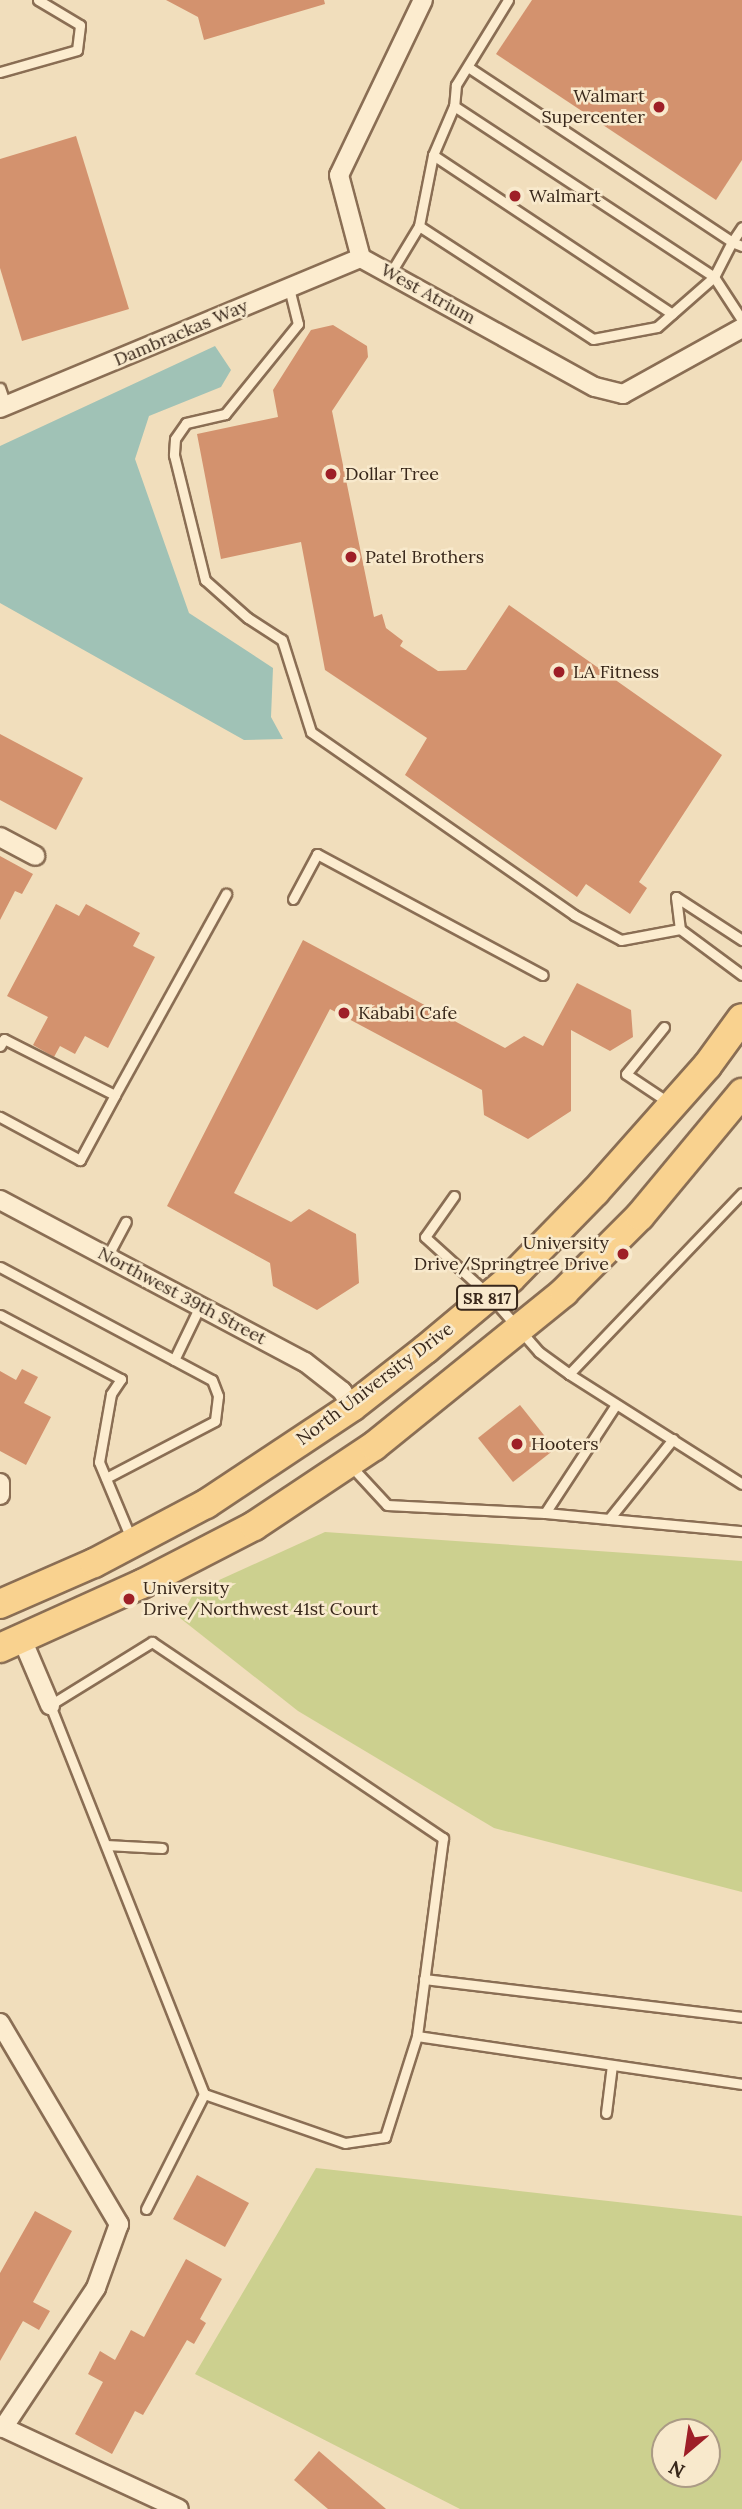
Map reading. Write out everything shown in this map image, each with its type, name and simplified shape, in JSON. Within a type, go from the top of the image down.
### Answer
[{"type":"main road","name":"North University Drive","points":[[0,1604],[132,1543],[206,1504],[352,1406],[490,1296],[595,1192],[672,1105],[742,1018]]},
{"type":"main road","name":"SR 817","points":[[20,1640],[254,1526],[349,1464],[519,1331],[564,1292],[640,1216],[742,1093]]},
{"type":"main road","points":[[20,1640],[35,1601],[69,1586],[78,1568]]},
{"type":"street","name":"West Atrium","points":[[423,0],[339,175],[361,258],[595,387],[622,394],[742,328]]},
{"type":"street","name":"Dambrackas Way","points":[[3,406],[361,258]]},
{"type":"street","points":[[0,837],[34,856]]},
{"type":"street","name":"Northwest 39th Street","points":[[0,1200],[305,1362],[342,1391],[352,1406]]},
{"type":"street","points":[[0,1483],[0,1495]]},
{"type":"street","points":[[20,1640],[50,1705]]},
{"type":"street","points":[[0,2023],[119,2224],[96,2288],[1,2427],[179,2509]]},
{"type":"lane","points":[[0,72],[77,50],[80,25],[38,0]]},
{"type":"lane","points":[[390,274],[419,226],[433,155],[454,106],[456,85],[508,0]]},
{"type":"lane","points":[[468,67],[732,242],[742,246]]},
{"type":"lane","points":[[454,106],[714,277],[742,320]]},
{"type":"lane","points":[[433,155],[672,314]]},
{"type":"lane","points":[[419,226],[593,339],[657,327],[714,277],[742,227]]},
{"type":"lane","points":[[289,288],[298,324],[225,414],[186,423],[175,439],[174,455],[205,580],[248,618],[282,640],[311,732],[574,915],[621,940],[680,929]]},
{"type":"lane","points":[[0,388],[3,406]]},
{"type":"lane","points":[[293,899],[317,855],[543,975]]},
{"type":"lane","points":[[0,1117],[79,1160],[226,894]]},
{"type":"lane","points":[[742,940],[676,897],[680,929],[742,975]]},
{"type":"lane","points":[[664,1027],[626,1074],[672,1105]]},
{"type":"lane","points":[[0,1046],[4,1039],[115,1095]]},
{"type":"lane","points":[[569,1374],[742,1193]]},
{"type":"lane","points":[[454,1196],[425,1237],[490,1296],[538,1352],[615,1406],[673,1439],[742,1484]]},
{"type":"lane","points":[[107,1257],[126,1222]]},
{"type":"lane","points":[[0,1267],[212,1380],[218,1396],[215,1421],[106,1478]]},
{"type":"lane","points":[[174,1360],[200,1306]]},
{"type":"lane","points":[[0,1315],[121,1379],[111,1394],[99,1462],[132,1543]]},
{"type":"lane","points":[[545,1513],[615,1406]]},
{"type":"lane","points":[[610,1518],[673,1439]]},
{"type":"lane","points":[[349,1464],[387,1505],[545,1513],[742,1531]]},
{"type":"lane","points":[[146,2209],[204,2094],[50,1705],[152,1642],[443,1838],[417,2036],[386,2137],[345,2143],[204,2094]]},
{"type":"lane","points":[[106,1845],[162,1848]]},
{"type":"lane","points":[[424,1979],[742,2017]]},
{"type":"lane","points":[[417,2036],[742,2084]]},
{"type":"lane","points":[[606,2113],[612,2065]]},
{"type":"green space","points":[[325,1532],[742,1561],[742,1892],[494,1828],[298,1711],[180,1618],[195,1591]]},
{"type":"green space","points":[[316,2168],[742,2216],[742,2509],[460,2509],[195,2374]]},
{"type":"water","points":[[215,346],[231,370],[221,387],[149,416],[135,459],[189,613],[273,668],[271,717],[283,739],[244,740],[0,603],[0,446]]},
{"type":"building","points":[[166,0],[324,0],[325,4],[204,40],[198,17]]},
{"type":"building","name":"Walmart Supercenter","points":[[532,0],[742,0],[742,160],[716,200],[496,54]]},
{"type":"building","points":[[76,136],[129,309],[22,341],[0,268],[0,159]]},
{"type":"building","points":[[333,325],[367,346],[368,357],[332,411],[374,617],[382,614],[386,628],[403,641],[400,646],[438,671],[466,670],[509,605],[722,755],[639,882],[647,888],[630,914],[586,884],[577,897],[405,775],[427,738],[325,670],[301,542],[221,559],[197,434],[278,417],[273,390],[311,330]]},
{"type":"building","points":[[0,734],[83,778],[56,830],[0,800]]},
{"type":"building","points":[[0,856],[33,874],[22,894],[15,891],[0,920]]},
{"type":"building","points":[[56,904],[79,916],[86,904],[140,933],[133,946],[155,957],[108,1048],[85,1036],[75,1054],[60,1046],[54,1057],[33,1045],[48,1017],[7,996]]},
{"type":"building","points":[[303,940],[505,1048],[524,1036],[543,1046],[577,983],[631,1010],[633,1037],[610,1051],[571,1030],[571,1111],[528,1139],[484,1115],[482,1090],[330,1009],[234,1193],[291,1222],[309,1209],[356,1234],[359,1283],[317,1310],[273,1286],[270,1263],[167,1206]]},
{"type":"building","points":[[22,1369],[38,1377],[24,1403],[51,1417],[26,1465],[0,1451],[0,1371],[16,1380]]},
{"type":"building","name":"Hooters","points":[[520,1405],[555,1449],[513,1482],[478,1438]]},
{"type":"building","points":[[197,2175],[249,2203],[225,2247],[173,2219]]},
{"type":"building","points":[[35,2211],[72,2231],[33,2302],[50,2311],[39,2330],[23,2321],[0,2361],[0,2273]]},
{"type":"building","points":[[186,2259],[222,2279],[200,2319],[206,2323],[194,2344],[187,2340],[143,2415],[135,2411],[112,2454],[75,2434],[103,2382],[88,2374],[100,2351],[115,2360],[131,2330],[144,2337]]},
{"type":"building","points":[[319,2451],[386,2509],[328,2509],[294,2480]]},
{"type":"place","name":"Walmart Supercenter","points":[[659,107]]},
{"type":"place","name":"Walmart","points":[[515,196]]},
{"type":"place","name":"Dollar Tree","points":[[331,474]]},
{"type":"place","name":"Patel Brothers","points":[[351,557]]},
{"type":"place","name":"LA Fitness","points":[[559,672]]},
{"type":"place","name":"Kababi Cafe","points":[[344,1013]]},
{"type":"place","name":"University Drive/Springtree Drive","points":[[623,1254]]},
{"type":"place","name":"Hooters","points":[[517,1444]]},
{"type":"place","name":"University Drive/Northwest 41st Court","points":[[129,1599]]}]
